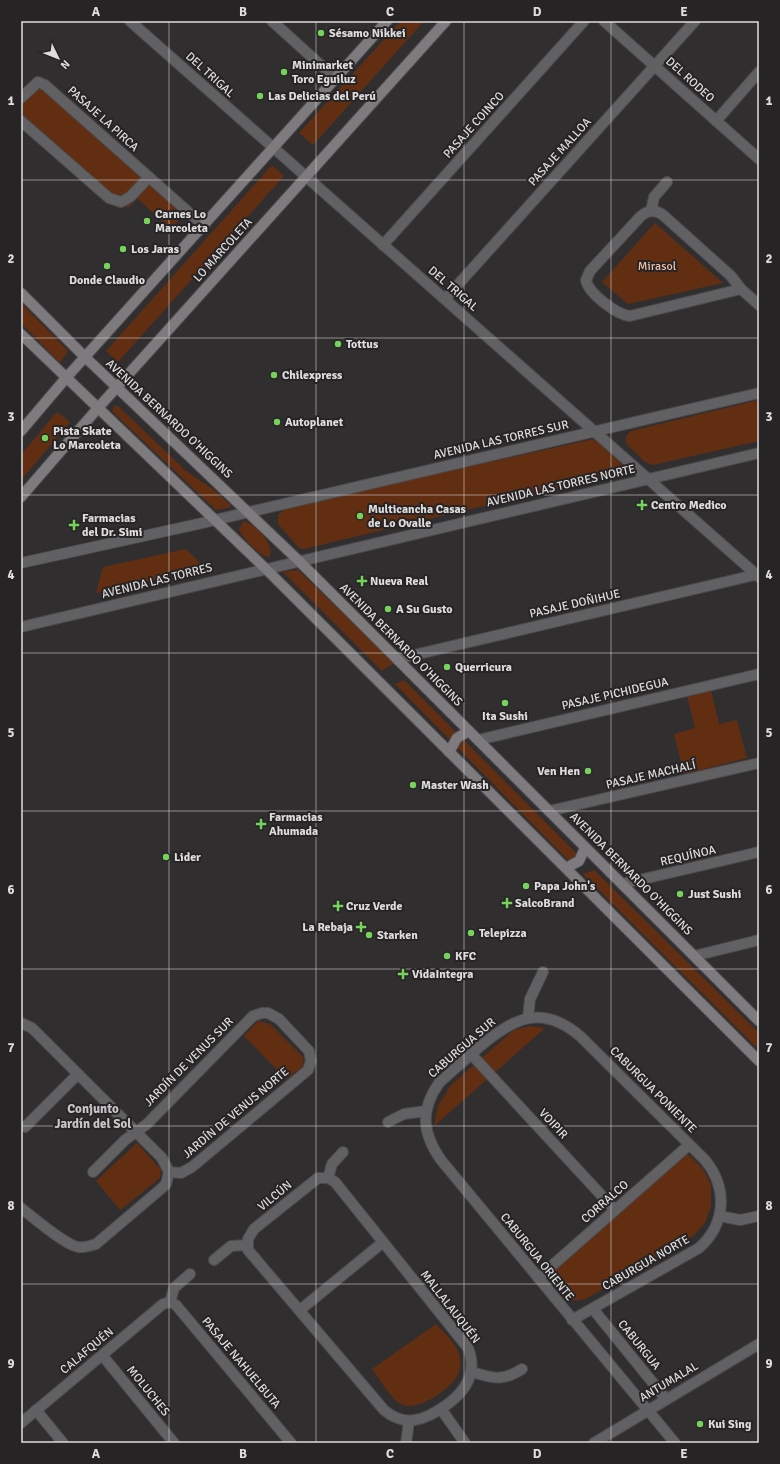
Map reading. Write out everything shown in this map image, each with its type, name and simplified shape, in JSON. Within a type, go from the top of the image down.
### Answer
[{"type":"main road","points":[[21,430],[387,21]]},
{"type":"main road","name":"LO MARCOLETA","points":[[21,498],[98,408],[446,21]]},
{"type":"main road","name":"AVENIDA BERNARDO O'HIGGINS","points":[[21,293],[85,357],[298,560],[759,1021]]},
{"type":"main road","points":[[21,334],[265,568],[759,1061]]},
{"type":"main road","points":[[449,752],[457,738],[469,731]]},
{"type":"main road","points":[[566,868],[579,861],[585,848]]},
{"type":"street","name":"DEL TRIGAL","points":[[130,21],[383,246],[758,575]]},
{"type":"street","points":[[272,21],[335,78]]},
{"type":"street","name":"PASAJE COINCO","points":[[383,246],[584,21]]},
{"type":"street","name":"DEL RODEO","points":[[604,21],[759,159]]},
{"type":"street","name":"PASAJE MALLOA","points":[[445,299],[695,21]]},
{"type":"street","points":[[716,120],[759,72]]},
{"type":"street","name":"PASAJE LA PIRCA","points":[[21,98],[38,82],[45,85],[203,226]]},
{"type":"street","points":[[21,121],[109,198],[121,202],[130,197],[149,177]]},
{"type":"street","points":[[651,211],[654,197],[667,182]]},
{"type":"street","points":[[741,289],[630,316],[618,313],[613,309],[588,287],[586,280],[587,275],[640,217],[651,211],[663,215],[731,276],[741,289],[759,305]]},
{"type":"street","name":"AVENIDA LAS TORRES SUR","points":[[249,512],[759,393]]},
{"type":"street","name":"AVENIDA LAS TORRES NORTE","points":[[298,560],[759,453]]},
{"type":"street","points":[[21,563],[249,512]]},
{"type":"street","name":"AVENIDA LAS TORRES","points":[[21,627],[298,560]]},
{"type":"street","name":"PASAJE DOÑIHUE","points":[[397,659],[758,575]]},
{"type":"street","name":"PASAJE PICHIDEGUA","points":[[478,740],[759,674]]},
{"type":"street","name":"PASAJE MACHALÍ","points":[[549,811],[759,763]]},
{"type":"street","name":"REQUÍNOA","points":[[622,884],[759,852]]},
{"type":"street","points":[[694,956],[759,940]]},
{"type":"street","points":[[528,1018],[530,999],[543,972]]},
{"type":"street","name":"JARDÍN DE VENUS NORTE","points":[[169,1172],[181,1173],[192,1167],[304,1074],[311,1061],[311,1056],[306,1048],[279,1019],[262,1013]]},
{"type":"street","name":"JARDÍN DE VENUS SUR","points":[[92,1172],[125,1140],[146,1124],[249,1020],[262,1013]]},
{"type":"street","name":"CABURGUA SUR","points":[[426,1111],[433,1092],[439,1083],[505,1027],[528,1018]]},
{"type":"street","name":"CABURGUA PONIENTE","points":[[528,1018],[550,1019],[560,1022],[574,1031],[705,1160],[716,1175],[721,1194],[720,1216]]},
{"type":"street","points":[[21,1023],[32,1028],[166,1162],[169,1172],[166,1184],[162,1188],[96,1244],[83,1248],[67,1242],[21,1208]]},
{"type":"street","name":"VOIPIR","points":[[472,1054],[615,1210]]},
{"type":"street","points":[[26,1127],[78,1074]]},
{"type":"street","points":[[388,1122],[404,1114],[426,1111]]},
{"type":"street","name":"CABURGUA ORIENTE","points":[[426,1111],[426,1131],[434,1150],[572,1320],[648,1410]]},
{"type":"street","name":"CORRALCO","points":[[538,1278],[689,1145]]},
{"type":"street","points":[[328,1178],[332,1164],[343,1152]]},
{"type":"street","name":"VILCÚN","points":[[247,1245],[248,1239],[254,1229],[318,1178],[328,1178]]},
{"type":"street","name":"MALLALAUQUÉN","points":[[328,1178],[337,1185],[382,1243],[464,1342],[470,1354],[472,1372]]},
{"type":"street","points":[[720,1216],[740,1220],[759,1216]]},
{"type":"street","name":"CABURGUA NORTE","points":[[572,1320],[699,1248],[712,1234],[720,1216]]},
{"type":"street","points":[[300,1310],[382,1243]]},
{"type":"street","points":[[214,1260],[232,1246],[247,1245],[251,1255],[300,1310],[384,1410],[395,1418],[409,1421],[423,1419],[441,1409],[460,1394],[466,1386],[472,1372],[500,1378],[510,1376],[522,1369]]},
{"type":"street","points":[[170,1302],[174,1288],[190,1274]]},
{"type":"street","name":"CALAFQUÉN","points":[[21,1423],[163,1304],[170,1302]]},
{"type":"street","name":"PASAJE NAHUELBUTA","points":[[170,1302],[176,1305],[291,1443]]},
{"type":"street","name":"CABURGUA","points":[[592,1308],[666,1399]]},
{"type":"street","name":"ANTUMALAL","points":[[594,1443],[759,1344]]},
{"type":"street","name":"MOLUCHES","points":[[102,1355],[174,1443]]},
{"type":"street","points":[[441,1409],[465,1443]]},
{"type":"street","points":[[36,1410],[63,1443]]},
{"type":"street","points":[[648,1410],[675,1443]]},
{"type":"street","points":[[406,1443],[409,1421]]},
{"type":"green space","points":[[401,21],[424,21],[313,145],[299,133]]},
{"type":"green space","points":[[40,84],[185,213],[171,229],[137,198],[128,208],[21,113],[21,105]]},
{"type":"green space","points":[[272,165],[284,176],[118,362],[106,351]]},
{"type":"green space","name":"Mirasol","points":[[655,223],[723,283],[628,304],[602,282]]},
{"type":"green space","points":[[21,303],[68,351],[60,363],[21,323]]},
{"type":"green space","points":[[759,400],[759,441],[653,465],[645,462],[626,443],[626,436],[631,431]]},
{"type":"green space","points":[[115,406],[118,406],[186,471],[214,490],[231,507],[216,510],[113,412],[112,410]]},
{"type":"green space","name":"Pista Skate Lo Marcoleta","points":[[57,412],[70,422],[21,480],[21,455]]},
{"type":"green space","points":[[594,439],[629,471],[304,549],[299,548],[278,524],[278,515],[287,507]]},
{"type":"green space","points":[[244,521],[254,526],[267,541],[270,547],[269,557],[262,554],[252,546],[240,532],[239,529]]},
{"type":"green space","points":[[186,549],[202,565],[198,570],[96,593],[103,567]]},
{"type":"green space","points":[[298,570],[394,663],[382,671],[283,572]]},
{"type":"green space","points":[[404,680],[576,853],[573,859],[568,860],[395,684]]},
{"type":"green space","points":[[711,690],[719,724],[737,720],[747,758],[684,774],[674,734],[695,728],[687,696]]},
{"type":"green space","points":[[594,870],[759,1033],[759,1050],[583,874]]},
{"type":"green space","points":[[258,1021],[270,1024],[304,1058],[302,1067],[286,1079],[244,1036]]},
{"type":"green space","points":[[530,1026],[545,1028],[434,1126],[438,1106],[451,1085],[514,1030]]},
{"type":"green space","points":[[137,1143],[161,1170],[160,1178],[120,1210],[96,1181]]},
{"type":"green space","points":[[686,1154],[689,1155],[703,1169],[711,1185],[711,1206],[705,1223],[693,1236],[587,1298],[574,1300],[562,1293],[555,1285],[552,1272]]},
{"type":"green space","points":[[436,1324],[457,1349],[460,1362],[458,1375],[445,1390],[429,1400],[413,1406],[405,1406],[399,1403],[388,1392],[372,1369]]},
{"type":"place","name":"Sésamo Nikkei","points":[[321,33]]},
{"type":"place","name":"Minimarket Toro Eguiluz","points":[[284,72]]},
{"type":"place","name":"Las Delicias del Perú","points":[[260,96]]},
{"type":"place","name":"Carnes Lo Marcoleta","points":[[147,221]]},
{"type":"place","name":"Los Jaras","points":[[123,249]]},
{"type":"place","name":"Donde Claudio","points":[[107,266]]},
{"type":"place","name":"Tottus","points":[[338,344]]},
{"type":"place","name":"Chilexpress","points":[[274,375]]},
{"type":"place","name":"Autoplanet","points":[[277,422]]},
{"type":"place","name":"Pista Skate Lo Marcoleta","points":[[45,438]]},
{"type":"place","name":"Centro Medico","points":[[642,505]]},
{"type":"place","name":"Multicancha Casas de Lo Ovalle","points":[[360,516]]},
{"type":"place","name":"Farmacias del Dr. Simi","points":[[74,525]]},
{"type":"place","name":"Nueva Real","points":[[362,581]]},
{"type":"place","name":"A Su Gusto","points":[[388,609]]},
{"type":"place","name":"Querricura","points":[[447,667]]},
{"type":"place","name":"Ita Sushi","points":[[505,703]]},
{"type":"place","name":"Ven Hen","points":[[588,771]]},
{"type":"place","name":"Master Wash","points":[[413,785]]},
{"type":"place","name":"Farmacias Ahumada","points":[[261,824]]},
{"type":"place","name":"Lider","points":[[166,857]]},
{"type":"place","name":"Papa John's","points":[[526,886]]},
{"type":"place","name":"Just Sushi","points":[[680,894]]},
{"type":"place","name":"SalcoBrand","points":[[507,903]]},
{"type":"place","name":"Cruz Verde","points":[[338,906]]},
{"type":"place","name":"La Rebaja","points":[[361,927]]},
{"type":"place","name":"Telepizza","points":[[471,933]]},
{"type":"place","name":"Starken","points":[[369,935]]},
{"type":"place","name":"KFC","points":[[447,956]]},
{"type":"place","name":"VidaIntegra","points":[[403,974]]},
{"type":"place","name":"Kui Sing","points":[[700,1424]]},
{"type":"district","name":"Conjunto Jardín del Sol","points":[[93,1116]]}]
